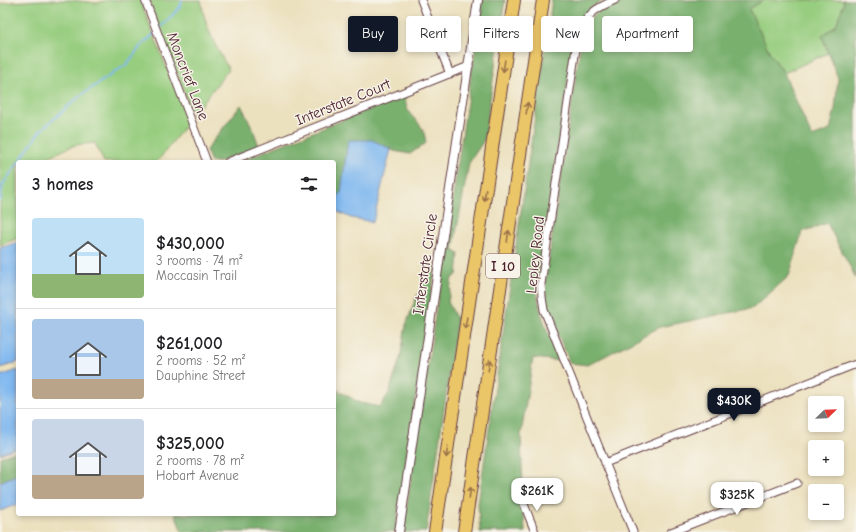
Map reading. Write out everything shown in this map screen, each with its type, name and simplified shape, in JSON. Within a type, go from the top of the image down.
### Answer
[{"type":"highway","name":"I 10","points":[[435,532],[514,0]]},
{"type":"highway","name":"I 10","points":[[464,532],[543,0]]},
{"type":"street","name":"Moncrief Lane","points":[[145,0],[206,160]]},
{"type":"street","points":[[421,0],[450,74]]},
{"type":"street","name":"Interstate Circle","points":[[399,532],[478,0]]},
{"type":"street","name":"Lepley Road","points":[[615,0],[601,6],[588,17],[581,27],[577,41],[541,291],[544,310],[633,532]]},
{"type":"street","name":"Interstate Court","points":[[233,160],[469,66]]},
{"type":"street","points":[[605,463],[856,364]]},
{"type":"street","points":[[672,532],[797,483]]},
{"type":"street","points":[[522,499],[535,532]]},
{"type":"green space","points":[[70,0],[97,3],[107,0],[140,0],[188,122],[159,160],[103,160],[95,143],[75,145],[48,157],[49,160],[16,160],[16,239],[0,245],[0,4],[11,2]]},
{"type":"green space","points":[[149,0],[201,0],[211,36],[229,69],[193,115]]},
{"type":"green space","points":[[482,0],[505,0],[503,16],[480,16]]},
{"type":"green space","points":[[552,0],[605,0],[594,6],[584,16],[550,16]]},
{"type":"green space","points":[[624,0],[764,0],[749,9],[770,53],[784,73],[812,137],[830,130],[835,109],[838,78],[822,36],[836,25],[844,3],[843,0],[856,0],[856,278],[827,223],[802,232],[789,276],[753,308],[660,327],[588,365],[570,363],[550,315],[545,284],[579,52],[594,52],[593,16]]},
{"type":"green space","points":[[764,0],[842,0],[844,3],[836,25],[822,36],[828,53],[784,73],[770,53],[749,9]]},
{"type":"green space","points":[[475,52],[497,52],[484,140],[469,163],[453,250],[459,254],[457,275],[452,278],[448,302],[457,320],[426,532],[403,532],[472,69]]},
{"type":"green space","points":[[544,52],[572,52],[537,284],[539,304],[548,333],[560,361],[533,358],[521,435],[523,494],[517,497],[524,516],[525,532],[480,532],[478,504]]},
{"type":"green space","points":[[406,95],[408,111],[423,130],[426,143],[410,154],[394,151],[372,140],[345,169],[341,192],[336,199],[336,160],[243,160]]},
{"type":"green space","points":[[241,105],[253,129],[259,146],[224,160],[210,160],[206,150]]},
{"type":"green space","points":[[436,262],[395,532],[182,532],[176,516],[336,516],[336,389],[360,403],[380,407],[389,393],[400,359],[406,325],[416,298]]},
{"type":"green space","points":[[16,452],[16,475],[0,482],[0,457]]},
{"type":"water","points":[[348,140],[372,140],[391,149],[373,222],[351,218],[336,211],[336,199],[341,192]]},
{"type":"water","points":[[16,243],[16,363],[0,368],[0,248]]},
{"type":"water","points":[[16,371],[16,448],[0,454],[0,376]]},
{"type":"water","points":[[16,475],[16,505],[0,511],[0,482]]},
{"type":"waterway","points":[[159,29],[180,7],[182,0]]},
{"type":"waterway","points":[[20,160],[40,131],[80,96],[127,64],[140,47],[156,32]]},
{"type":"waterway","points":[[0,201],[3,184],[16,166]]}]
